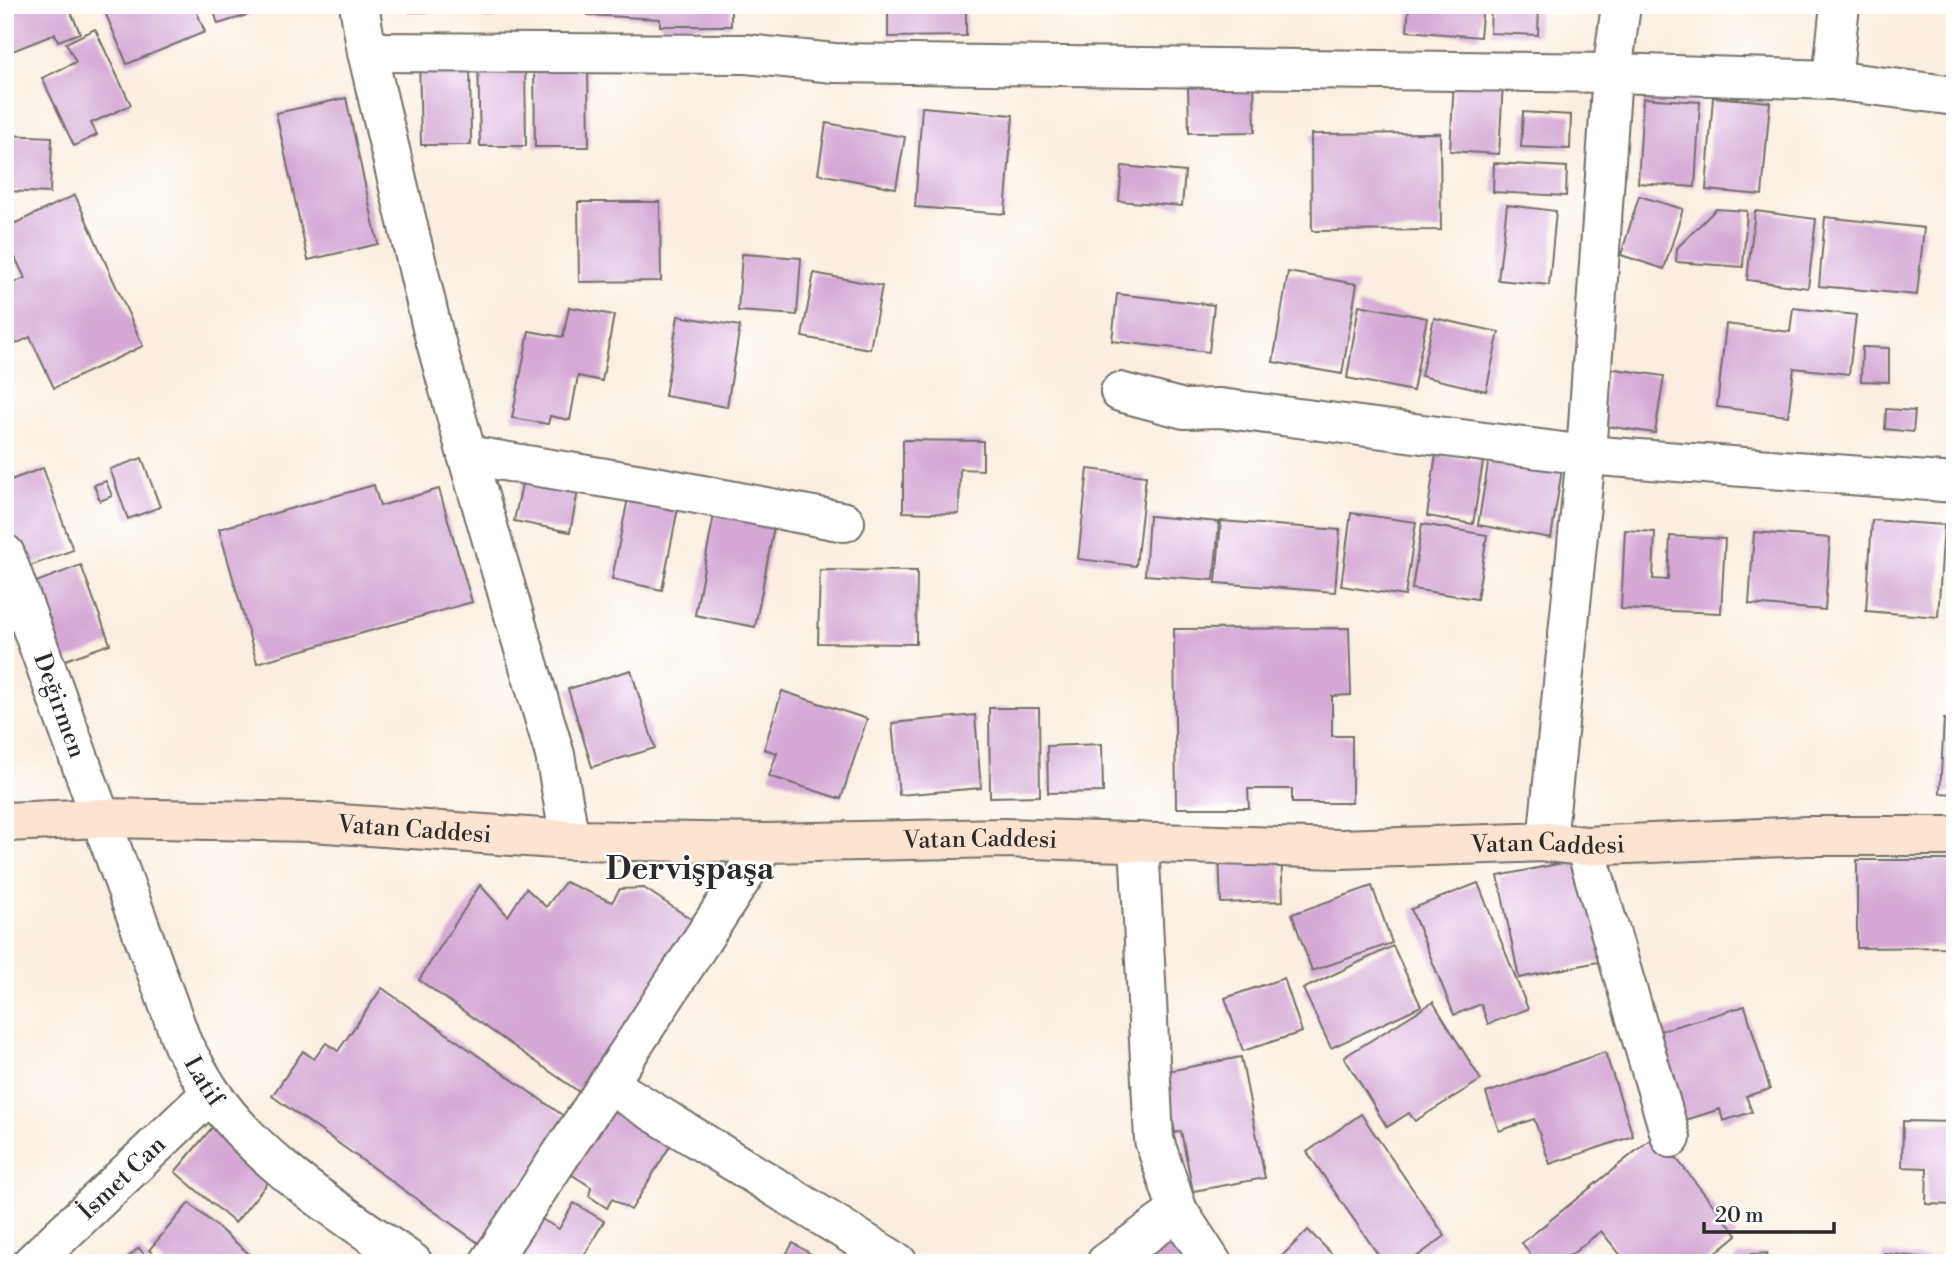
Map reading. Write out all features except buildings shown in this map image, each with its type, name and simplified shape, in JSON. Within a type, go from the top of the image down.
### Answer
[{"type":"street","points":[[359,5],[367,52],[432,328],[555,754],[570,840]]},
{"type":"street","points":[[1547,842],[1586,456],[1612,73],[1620,5]]},
{"type":"street","points":[[1832,80],[1840,5]]},
{"type":"street","points":[[367,52],[746,54],[848,64],[1612,73],[1832,80],[1955,96]]},
{"type":"street","points":[[1120,392],[1184,409],[1220,408],[1586,456],[1955,483]]},
{"type":"street","points":[[467,455],[660,487],[845,522]]},
{"type":"street","name":"Değirmen","points":[[5,554],[103,818]]},
{"type":"street","name":"Vatan Caddesi","points":[[5,822],[103,818],[312,822],[570,840],[765,843],[1004,838],[1340,849],[1547,842],[1585,846],[1806,836],[1955,836]]},
{"type":"street","name":"Latif","points":[[103,818],[184,1045],[211,1093],[254,1143],[301,1183],[413,1263]]},
{"type":"street","points":[[1139,842],[1154,1140],[1178,1211],[1212,1263]]},
{"type":"street","points":[[489,1263],[765,843]]},
{"type":"street","points":[[1585,846],[1671,1138]]},
{"type":"street","points":[[608,1084],[898,1263]]},
{"type":"street","name":"İsmet Can","points":[[32,1263],[211,1093]]},
{"type":"street","points":[[1106,1263],[1178,1211]]},
{"type":"district","name":"Dervişpaşa","points":[[690,868]]}]
